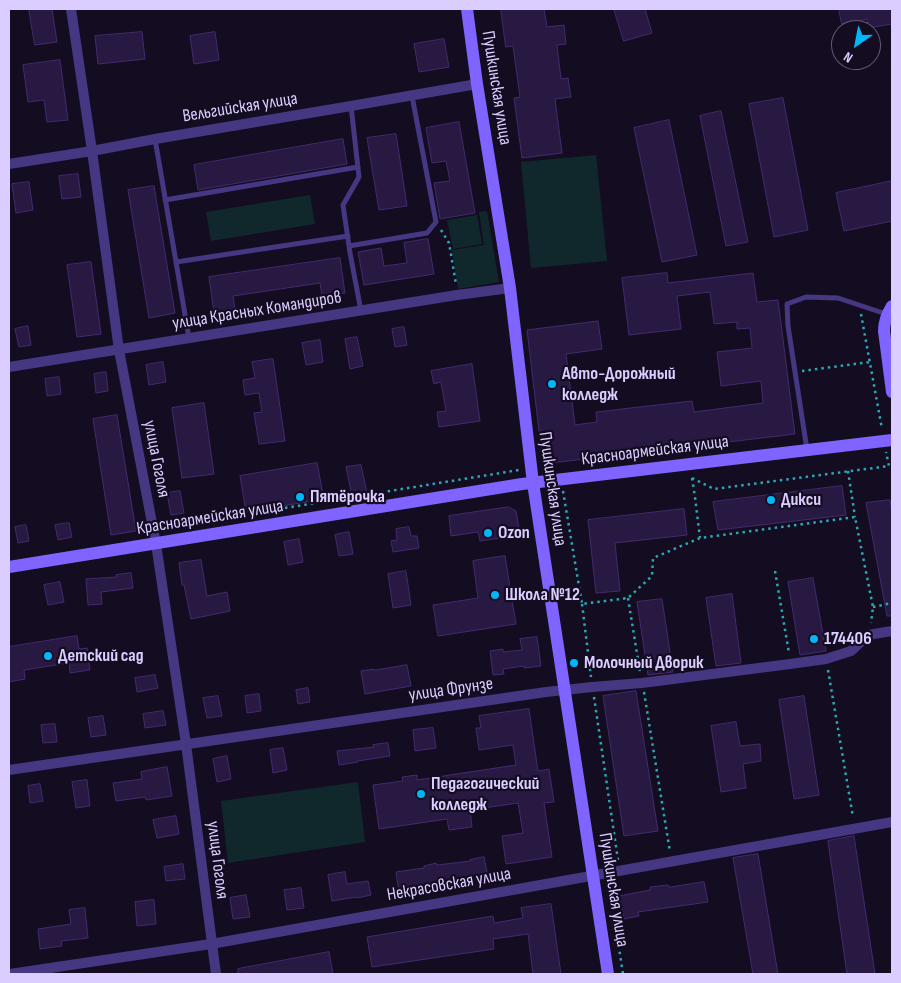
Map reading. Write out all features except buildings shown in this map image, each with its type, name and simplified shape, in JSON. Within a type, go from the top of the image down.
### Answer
[{"type":"main road","name":"Пушкинская улица","points":[[467,9],[477,84],[510,288],[533,483],[608,974]]},
{"type":"main road","points":[[889,310],[884,322],[884,331],[892,392]]},
{"type":"main road","name":"Красноармейская улица","points":[[9,567],[533,483],[892,440]]},
{"type":"street","name":"улица Гоголя","points":[[71,9],[119,350],[156,544],[186,744],[216,974]]},
{"type":"street","name":"Вельгийская улица","points":[[9,164],[477,84]]},
{"type":"street","name":"улица Красных Командиров","points":[[9,367],[510,288]]},
{"type":"street","points":[[868,635],[892,631]]},
{"type":"street","name":"улица Фрунзе","points":[[9,770],[564,690],[642,683],[826,659],[851,651],[868,635]]},
{"type":"street","name":"Некрасовская улица","points":[[10,974],[211,944],[892,822]]},
{"type":"lane","points":[[349,246],[427,233],[436,222],[412,95]]},
{"type":"lane","points":[[351,106],[359,177],[344,205],[349,246],[361,311]]},
{"type":"lane","points":[[155,138],[190,339]]},
{"type":"lane","points":[[165,200],[358,167]]},
{"type":"lane","points":[[176,262],[348,236]]},
{"type":"lane","points":[[807,450],[788,326],[787,304],[806,297],[838,298],[859,305],[889,310]]},
{"type":"path","points":[[436,222],[449,243],[457,295]]},
{"type":"path","points":[[859,305],[882,430]]},
{"type":"path","points":[[796,372],[870,362]]},
{"type":"path","points":[[700,538],[692,478],[714,489],[889,466]]},
{"type":"path","points":[[280,509],[520,469]]},
{"type":"path","points":[[848,471],[873,607],[868,635]]},
{"type":"path","points":[[561,480],[582,604],[592,687],[619,870],[610,889],[623,974]]},
{"type":"path","points":[[582,604],[628,598],[652,576],[653,558],[700,538],[855,517]]},
{"type":"path","points":[[775,571],[790,664]]},
{"type":"path","points":[[628,598],[671,861]]},
{"type":"path","points":[[873,607],[892,603]]},
{"type":"path","points":[[826,659],[855,828]]},
{"type":"green space","points":[[596,155],[607,261],[531,268],[521,162]]},
{"type":"green space","points":[[310,195],[315,224],[211,241],[206,212]]},
{"type":"green space","points":[[487,211],[499,282],[458,289],[452,250],[484,245],[479,212]]},
{"type":"green space","points":[[477,215],[482,244],[453,249],[447,220]]},
{"type":"green space","points":[[358,782],[365,842],[228,863],[221,801]]},
{"type":"place","name":"Авто-Дорожный колледж","points":[[552,384]]},
{"type":"place","name":"Пятёрочка","points":[[300,497]]},
{"type":"place","name":"Дикси","points":[[771,500]]},
{"type":"place","name":"Ozon","points":[[488,533]]},
{"type":"place","name":"Школа №12","points":[[495,595]]},
{"type":"place","name":"174406","points":[[814,639]]},
{"type":"place","name":"Детский сад","points":[[48,656]]},
{"type":"place","name":"Молочный Дворик","points":[[574,663]]},
{"type":"place","name":"Педагогический колледж","points":[[421,794]]}]
